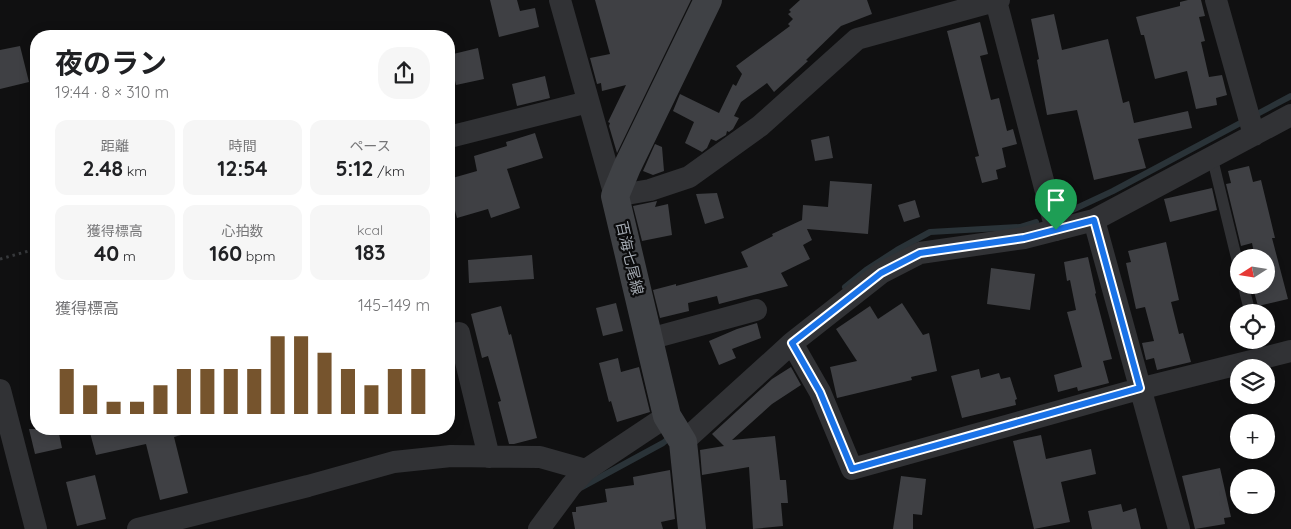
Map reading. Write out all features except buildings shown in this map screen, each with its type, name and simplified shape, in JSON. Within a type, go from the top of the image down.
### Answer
[{"type":"main road","points":[[615,196],[627,167],[708,0]]},
{"type":"main road","name":"百海七尾線","points":[[615,196],[649,339],[676,430],[692,529]]},
{"type":"street","points":[[560,0],[615,196],[650,190],[689,177],[760,126],[857,40],[998,0],[1056,230]]},
{"type":"street","points":[[1216,0],[1254,135]]},
{"type":"street","points":[[455,135],[588,102]]},
{"type":"street","points":[[539,529],[571,486],[586,470],[676,430],[881,273],[920,253],[1024,238],[1094,220],[1291,115]]},
{"type":"street","points":[[1094,220],[1179,529]]},
{"type":"street","points":[[649,339],[756,310]]},
{"type":"street","points":[[459,333],[489,457]]},
{"type":"street","points":[[792,343],[820,392],[852,469],[1140,388],[1258,349],[1291,350]]},
{"type":"street","points":[[0,390],[36,529]]},
{"type":"street","points":[[138,529],[394,462],[451,456],[540,457],[586,470]]},
{"type":"lane","points":[[1212,157],[1234,249]]},
{"type":"path","points":[[0,259],[30,251]]},
{"type":"waterway","points":[[1068,212],[1113,191],[1291,96]]},
{"type":"waterway","points":[[845,287],[866,270],[930,232],[1020,227],[1036,222]]},
{"type":"waterway","points":[[582,487],[663,443],[673,435]]},
{"type":"route","points":[[1094,220],[1140,388],[852,469],[820,392],[792,343],[881,273],[920,253],[1024,238],[1056,230],[1094,220]]}]
